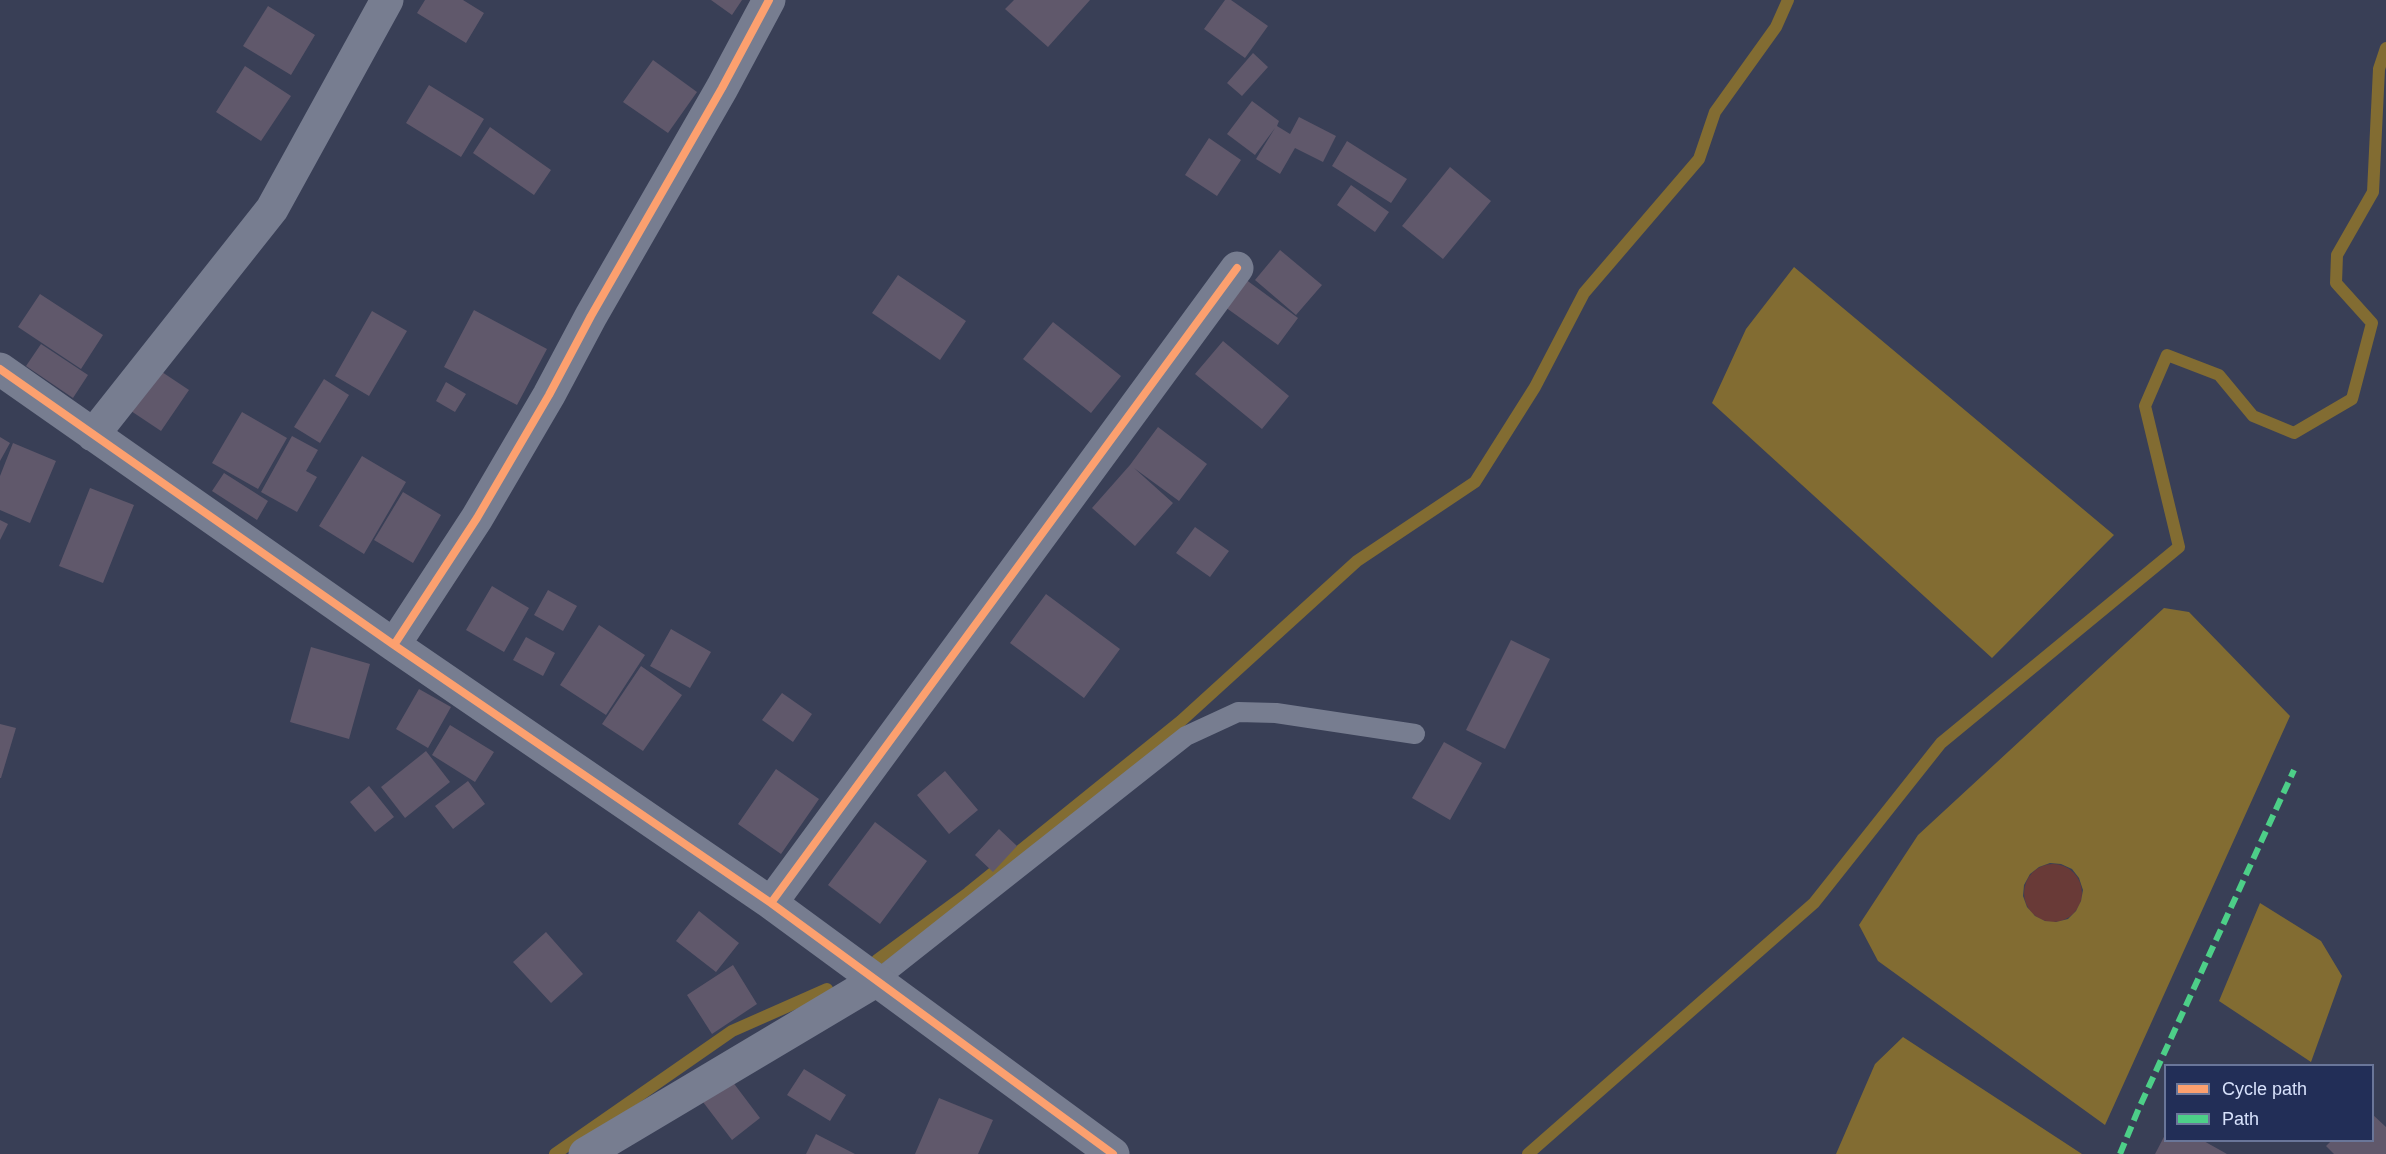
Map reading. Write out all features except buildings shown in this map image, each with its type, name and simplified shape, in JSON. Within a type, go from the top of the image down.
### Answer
[{"type":"street","points":[[93,435],[272,208],[387,0]]},
{"type":"street","points":[[394,645],[477,518],[549,395],[591,315],[722,88],[769,0]]},
{"type":"street","points":[[771,903],[1237,268]]},
{"type":"street","points":[[0,369],[394,645],[771,903],[1113,1154]]},
{"type":"street","points":[[585,1154],[877,980]]},
{"type":"lane","points":[[877,980],[1186,736],[1238,712],[1275,712],[1415,734]]},
{"type":"shaded area","points":[[1794,267],[2114,535],[1992,658],[1712,403],[1746,329]]},
{"type":"shaded area","points":[[2164,608],[2189,612],[2290,716],[2105,1125],[1878,961],[1859,925],[1918,835]],"holes":[[[2050,863],[2061,864],[2072,869],[2079,878],[2083,890],[2081,901],[2076,911],[2068,919],[2056,922],[2045,921],[2035,916],[2027,907],[2023,896],[2024,885],[2030,874],[2039,867]]]},
{"type":"shaded area","points":[[2047,864],[2059,864],[2069,868],[2078,877],[2082,899],[2074,914],[2059,922],[2047,922],[2037,918],[2028,909],[2024,899],[2024,887],[2028,877],[2037,868]]},
{"type":"shaded area","points":[[2260,903],[2321,941],[2342,976],[2311,1062],[2219,1001]]},
{"type":"shaded area","points":[[1903,1037],[2082,1154],[1836,1154],[1875,1064]]},
{"type":"waterway","points":[[877,960],[968,893],[1181,721],[1357,561],[1475,482],[1535,387],[1584,293],[1699,159],[1715,112],[1776,27],[1788,0]]},
{"type":"waterway","points":[[1528,1154],[1814,903],[1941,743],[2179,547],[2145,406],[2167,355],[2219,375],[2253,416],[2294,433],[2352,399],[2372,323],[2336,283],[2337,255],[2373,192],[2379,69],[2386,48]]},
{"type":"waterway","points":[[555,1154],[732,1031],[827,989]]},
{"type":"marked path","points":[[2120,1154],[2294,770]]},
{"type":"cycle path","points":[[394,645],[477,518],[549,395],[769,0]]},
{"type":"cycle path","points":[[771,903],[1237,268]]},
{"type":"cycle path","points":[[0,369],[394,645],[771,903],[1113,1154]]}]
